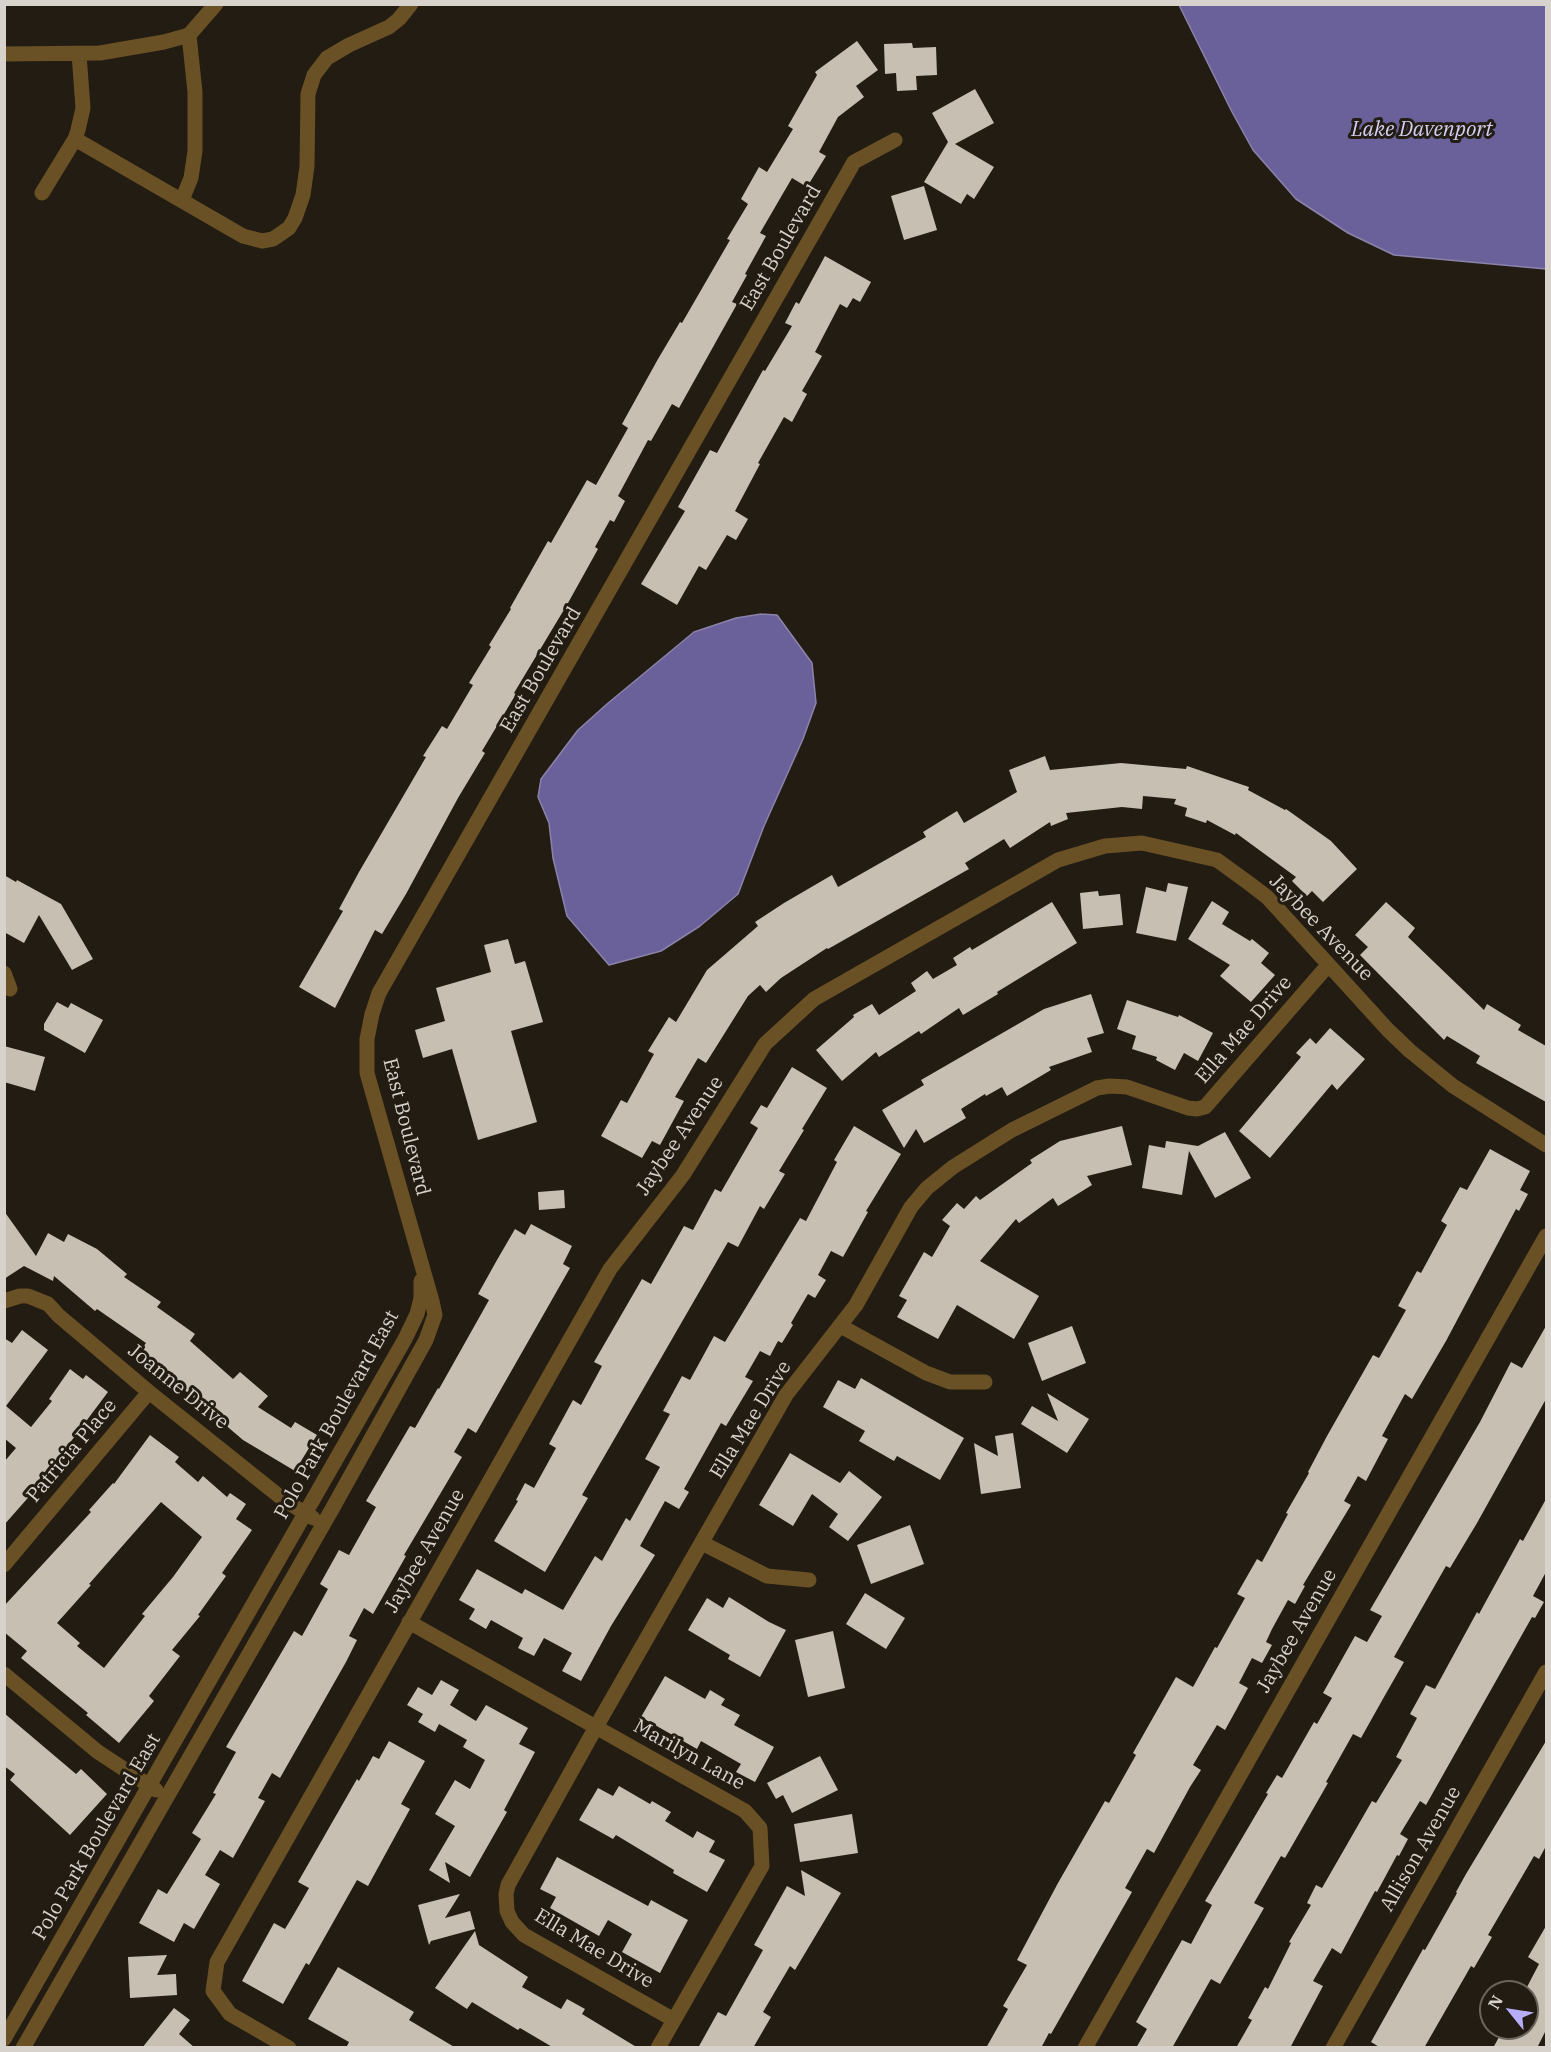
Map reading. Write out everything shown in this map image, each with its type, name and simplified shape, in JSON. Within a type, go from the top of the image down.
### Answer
[{"type":"street","points":[[4,54],[80,54],[129,49],[189,35],[216,4]]},
{"type":"street","points":[[75,139],[243,236],[262,240],[273,239],[281,235],[295,218],[303,195],[307,166],[308,94],[314,75],[327,58],[389,27],[411,4]]},
{"type":"street","points":[[182,200],[191,177],[195,151],[195,83],[189,35]]},
{"type":"street","points":[[42,192],[75,139],[82,108],[80,54]]},
{"type":"street","name":"East Boulevard","points":[[422,1266],[367,1073],[367,1039],[379,993],[854,162],[895,140]]},
{"type":"street","name":"Jaybee Avenue","points":[[289,2048],[230,2014],[213,1991],[217,1962],[610,1269],[683,1175],[765,1044],[814,999],[1058,860],[1105,846],[1142,843],[1217,860],[1267,897],[1388,1030],[1419,1058],[1453,1086],[1546,1145]]},
{"type":"street","name":"Ella Mae Drive","points":[[674,2020],[524,1935],[512,1922],[507,1911],[507,1885],[786,1395],[842,1324],[868,1286],[911,1207],[927,1188],[953,1167],[1012,1130],[1097,1088],[1127,1087],[1188,1108],[1205,1107],[1323,971],[1330,967]]},
{"type":"street","points":[[4,973],[10,988]]},
{"type":"street","name":"Jaybee Avenue","points":[[1085,2048],[1546,1236]]},
{"type":"street","name":"Polo Park Boulevard East","points":[[4,2039],[306,1513],[417,1314],[422,1298],[422,1266]]},
{"type":"street","name":"Polo Park Boulevard East","points":[[23,2048],[324,1524],[426,1340],[435,1315],[422,1266]]},
{"type":"street","name":"Joanne Drive","points":[[4,1301],[28,1296],[48,1304],[59,1317],[149,1392],[284,1500],[324,1524]]},
{"type":"street","points":[[842,1324],[846,1329],[926,1373],[950,1382],[985,1382]]},
{"type":"street","name":"Patricia Place","points":[[4,1564],[149,1392]]},
{"type":"street","points":[[702,1543],[767,1576],[809,1580]]},
{"type":"street","name":"Marilyn Lane","points":[[409,1622],[745,1810],[760,1828],[762,1866],[658,2048]]},
{"type":"street","name":"Allison Avenue","points":[[1333,2048],[1546,1672]]},
{"type":"street","points":[[4,1674],[98,1752],[166,1796]]},
{"type":"water","name":"Lake Davenport","points":[[1179,5],[1546,5],[1546,269],[1394,255],[1348,233],[1296,199],[1253,150]]},
{"type":"water","points":[[761,614],[777,615],[812,663],[816,703],[738,894],[700,926],[661,951],[609,965],[567,916],[553,858],[549,823],[538,797],[541,779],[578,730],[694,632],[736,618]]},
{"type":"building","points":[[857,41],[878,70],[856,86],[864,97],[838,117],[819,152],[826,156],[807,187],[792,178],[760,233],[766,236],[732,302],[737,304],[679,408],[672,404],[651,441],[648,440],[618,496],[625,501],[614,522],[610,520],[595,547],[598,549],[514,693],[516,694],[482,751],[485,753],[406,894],[382,934],[375,930],[335,1008],[299,987],[343,911],[339,909],[426,757],[423,756],[442,726],[447,729],[473,685],[469,683],[548,541],[551,543],[587,480],[596,485],[628,428],[622,424],[658,359],[680,322],[682,323],[730,240],[727,239],[748,204],[741,199],[759,167],[767,172],[793,129],[788,126],[817,75],[815,72]]},
{"type":"building","points":[[912,43],[913,48],[936,47],[937,75],[916,76],[917,90],[897,91],[896,73],[885,74],[884,44]]},
{"type":"building","points":[[975,89],[994,123],[955,144],[994,167],[974,199],[967,194],[961,204],[924,182],[948,142],[932,113]]},
{"type":"building","points":[[924,186],[937,230],[904,240],[891,196]]},
{"type":"building","points":[[825,256],[871,282],[860,302],[853,298],[847,308],[840,304],[815,352],[822,356],[802,391],[807,394],[792,422],[784,417],[735,511],[748,519],[736,540],[727,535],[706,570],[699,566],[677,605],[641,584],[685,511],[678,507],[710,450],[717,453],[763,370],[765,371],[792,326],[785,323],[796,302],[799,304]]},
{"type":"building","points":[[1045,756],[1050,770],[1121,763],[1186,769],[1187,766],[1249,787],[1248,790],[1286,809],[1331,841],[1357,869],[1323,902],[1312,891],[1307,896],[1292,881],[1296,877],[1236,833],[1235,835],[1207,820],[1206,823],[1185,816],[1187,808],[1174,804],[1176,799],[1143,796],[1142,809],[1122,807],[1066,813],[1068,819],[1051,826],[1050,822],[1010,848],[1004,839],[965,863],[969,869],[827,948],[781,978],[766,992],[760,985],[748,996],[706,1063],[698,1058],[675,1097],[684,1101],[660,1145],[652,1141],[642,1158],[601,1136],[621,1100],[627,1103],[654,1054],[648,1051],[669,1017],[676,1022],[707,970],[758,926],[755,922],[832,875],[838,887],[926,837],[923,832],[957,811],[964,823],[1017,792],[1009,770]]},
{"type":"building","points":[[4,875],[61,904],[93,959],[72,970],[39,915],[24,943],[4,932]]},
{"type":"building","points":[[1168,883],[1188,887],[1176,941],[1136,933],[1146,887],[1166,892]]},
{"type":"building","points":[[1098,891],[1099,896],[1120,894],[1123,925],[1083,929],[1080,893]]},
{"type":"building","points":[[1212,901],[1229,912],[1222,924],[1250,941],[1252,939],[1269,953],[1261,963],[1275,975],[1251,1002],[1220,976],[1230,965],[1188,939]]},
{"type":"building","points":[[1052,902],[1077,943],[997,992],[998,994],[963,1015],[959,1008],[921,1034],[919,1031],[879,1057],[876,1052],[842,1081],[816,1050],[854,1017],[853,1015],[872,1004],[879,1015],[916,991],[911,983],[927,971],[933,979],[957,965],[953,958],[970,947],[972,950]]},
{"type":"building","points":[[1386,902],[1415,928],[1408,937],[1484,1010],[1487,1004],[1521,1025],[1518,1030],[1546,1046],[1546,1102],[1476,1063],[1480,1056],[1447,1036],[1444,1040],[1360,955],[1368,947],[1355,935]]},
{"type":"building","points":[[508,939],[515,964],[525,961],[543,1022],[511,1031],[537,1122],[478,1140],[452,1049],[423,1058],[415,1030],[445,1021],[436,988],[491,972],[484,945]]},
{"type":"building","points":[[1091,994],[1104,1033],[1087,1038],[1092,1052],[1049,1067],[1051,1070],[1007,1096],[1002,1087],[986,1096],[985,1094],[961,1109],[966,1118],[924,1143],[916,1129],[904,1148],[882,1110],[924,1085],[921,1080],[1044,1009]]},
{"type":"building","points":[[1127,1000],[1178,1017],[1179,1015],[1213,1033],[1198,1061],[1184,1053],[1175,1070],[1156,1060],[1157,1057],[1132,1049],[1136,1036],[1117,1029]]},
{"type":"building","points":[[57,1002],[68,1008],[71,1003],[103,1020],[85,1053],[44,1030],[44,1024]]},
{"type":"building","points":[[1330,1028],[1365,1059],[1337,1090],[1332,1084],[1270,1158],[1239,1131],[1301,1057],[1296,1053],[1310,1038],[1316,1044]]},
{"type":"building","points":[[4,1046],[45,1057],[35,1091],[4,1082]]},
{"type":"building","points":[[792,1067],[827,1088],[779,1171],[785,1174],[764,1209],[760,1206],[738,1247],[728,1242],[582,1495],[588,1498],[545,1572],[494,1541],[518,1501],[516,1500],[525,1483],[534,1488],[556,1448],[549,1444],[573,1400],[581,1405],[602,1366],[594,1362],[642,1279],[651,1284],[684,1226],[693,1230],[715,1189],[721,1192],[758,1128],[750,1123],[761,1105],[767,1108]]},
{"type":"building","points":[[854,1126],[901,1154],[866,1211],[868,1212],[843,1257],[831,1251],[818,1275],[826,1280],[815,1298],[808,1294],[782,1343],[778,1341],[770,1356],[760,1351],[745,1377],[753,1381],[726,1426],[721,1423],[684,1489],[689,1492],[679,1509],[665,1501],[640,1546],[655,1555],[611,1626],[581,1681],[562,1671],[572,1653],[544,1638],[534,1656],[518,1648],[523,1638],[491,1620],[486,1629],[469,1619],[475,1609],[459,1600],[477,1569],[522,1594],[525,1589],[563,1610],[595,1556],[602,1561],[626,1518],[630,1521],[660,1467],[645,1459],[670,1414],[663,1411],[682,1376],[690,1380],[714,1336],[725,1342],[800,1218],[806,1221],[837,1162],[834,1160]]},
{"type":"building","points":[[1122,1126],[1132,1165],[1087,1176],[1092,1185],[1058,1206],[1053,1198],[1019,1223],[1016,1219],[980,1261],[1039,1296],[1014,1339],[957,1305],[938,1339],[897,1317],[907,1300],[899,1296],[924,1252],[932,1257],[950,1226],[942,1220],[957,1203],[964,1209],[976,1196],[980,1200],[1032,1163],[1030,1160],[1060,1141]]},
{"type":"building","points":[[1225,1132],[1251,1178],[1215,1198],[1189,1151],[1182,1195],[1142,1188],[1149,1145],[1165,1148],[1166,1141],[1198,1146]]},
{"type":"building","points":[[1490,1149],[1530,1171],[1520,1190],[1528,1194],[1519,1211],[1516,1209],[1446,1341],[1412,1399],[1405,1394],[1382,1436],[1388,1439],[1366,1481],[1358,1476],[1344,1501],[1351,1505],[1303,1585],[1305,1586],[1295,1604],[1288,1600],[1266,1642],[1272,1645],[1262,1663],[1252,1658],[1239,1683],[1248,1688],[1225,1730],[1217,1725],[1193,1765],[1201,1770],[1154,1853],[1147,1849],[1125,1888],[1132,1892],[1051,2034],[1049,2033],[1041,2048],[986,2048],[1008,2009],[1003,2006],[1027,1965],[1017,1960],[1058,1883],[1105,1801],[1109,1803],[1136,1755],[1133,1753],[1176,1677],[1193,1687],[1215,1647],[1217,1648],[1245,1598],[1237,1594],[1257,1559],[1262,1562],[1327,1436],[1373,1355],[1379,1358],[1406,1310],[1398,1306],[1417,1271],[1421,1273],[1447,1225],[1441,1221],[1460,1187],[1467,1190]]},
{"type":"building","points":[[564,1190],[565,1208],[539,1210],[538,1192]]},
{"type":"building","points":[[4,1211],[36,1256],[48,1233],[64,1242],[68,1234],[97,1249],[127,1274],[124,1277],[161,1302],[157,1307],[195,1334],[190,1341],[233,1379],[240,1372],[268,1396],[258,1407],[291,1428],[295,1422],[317,1435],[295,1471],[243,1440],[174,1381],[176,1379],[139,1352],[146,1343],[97,1309],[95,1311],[54,1276],[53,1281],[24,1266],[4,1279]]},
{"type":"building","points":[[531,1224],[572,1246],[563,1264],[570,1268],[476,1433],[468,1428],[454,1452],[462,1457],[404,1555],[406,1556],[373,1614],[364,1608],[349,1636],[357,1640],[346,1662],[280,1778],[272,1773],[258,1798],[265,1801],[233,1858],[220,1850],[205,1875],[220,1884],[194,1929],[184,1923],[174,1942],[139,1923],[158,1889],[167,1894],[201,1839],[192,1833],[216,1794],[213,1793],[236,1752],[226,1747],[294,1631],[302,1636],[328,1589],[320,1584],[339,1550],[349,1555],[376,1507],[366,1501],[410,1426],[415,1428],[439,1389],[489,1300],[478,1294],[515,1229],[525,1235]]},
{"type":"building","points":[[1072,1326],[1086,1363],[1042,1381],[1028,1343]]},
{"type":"building","points":[[1546,1326],[1546,1399],[1477,1523],[1450,1568],[1446,1566],[1394,1657],[1404,1662],[1361,1738],[1353,1734],[1285,1858],[1281,1856],[1254,1903],[1264,1908],[1220,1984],[1211,1979],[1172,2048],[1136,2048],[1147,2029],[1136,2022],[1182,1940],[1191,1944],[1212,1905],[1205,1901],[1268,1794],[1266,1793],[1277,1775],[1282,1778],[1314,1722],[1317,1724],[1332,1698],[1323,1693],[1355,1636],[1367,1642],[1382,1616],[1370,1610],[1480,1422],[1511,1362],[1522,1368]]},
{"type":"building","points":[[22,1330],[48,1350],[6,1406],[31,1427],[52,1401],[49,1399],[70,1369],[83,1379],[86,1375],[108,1392],[38,1481],[41,1483],[4,1525],[4,1462],[16,1448],[4,1438],[4,1338],[12,1343]]},
{"type":"building","points":[[861,1378],[964,1438],[940,1480],[897,1456],[894,1461],[859,1441],[865,1431],[823,1407],[838,1380],[855,1389]]},
{"type":"building","points":[[1047,1393],[1089,1419],[1067,1453],[1021,1424],[1032,1406],[1058,1421]]},
{"type":"building","points":[[1013,1433],[1021,1488],[981,1494],[974,1443],[998,1456],[995,1436]]},
{"type":"building","points":[[150,1435],[179,1457],[175,1462],[198,1482],[203,1476],[227,1497],[230,1493],[246,1504],[236,1519],[252,1530],[222,1573],[226,1576],[198,1615],[200,1616],[172,1650],[180,1656],[149,1696],[154,1701],[119,1743],[86,1715],[88,1713],[21,1658],[27,1651],[4,1632],[4,1606],[114,1484]],"holes":[[[161,1502],[202,1537],[142,1614],[145,1616],[104,1668],[77,1646],[80,1643],[57,1623]]]},
{"type":"building","points":[[790,1453],[840,1483],[849,1471],[882,1497],[848,1541],[829,1527],[838,1514],[812,1494],[793,1526],[759,1505]]},
{"type":"building","points":[[1546,1499],[1546,1572],[1533,1596],[1544,1602],[1535,1618],[1532,1617],[1426,1805],[1420,1801],[1400,1834],[1408,1839],[1377,1892],[1375,1891],[1341,1954],[1332,1948],[1313,1981],[1323,1986],[1290,2048],[1236,2048],[1252,2020],[1248,2018],[1265,1987],[1268,1989],[1291,1943],[1289,1942],[1311,1905],[1307,1903],[1316,1885],[1322,1888],[1372,1801],[1376,1803],[1402,1760],[1396,1757],[1417,1718],[1410,1714],[1426,1685],[1435,1689],[1477,1612],[1479,1614],[1520,1539],[1523,1541]]},
{"type":"building","points":[[910,1525],[924,1564],[871,1584],[857,1545]]},
{"type":"building","points":[[865,1593],[905,1618],[886,1649],[846,1624]]},
{"type":"building","points":[[729,1597],[786,1630],[760,1677],[728,1659],[730,1655],[688,1630],[707,1598],[723,1608]]},
{"type":"building","points":[[833,1631],[845,1688],[808,1697],[795,1640]]},
{"type":"building","points":[[665,1676],[705,1699],[710,1690],[725,1699],[721,1705],[740,1715],[734,1725],[774,1747],[755,1782],[736,1772],[741,1764],[701,1741],[697,1749],[641,1717]]},
{"type":"building","points":[[441,1680],[459,1690],[450,1705],[476,1721],[486,1705],[528,1728],[519,1744],[535,1752],[504,1810],[507,1812],[470,1877],[445,1862],[450,1883],[429,1870],[455,1826],[435,1814],[455,1780],[470,1789],[485,1760],[463,1747],[467,1740],[439,1724],[435,1732],[418,1722],[423,1714],[407,1705],[418,1687],[432,1695]]},
{"type":"building","points":[[4,1713],[76,1774],[81,1769],[107,1794],[70,1835],[10,1780],[15,1774],[4,1766]]},
{"type":"building","points":[[389,1741],[425,1761],[401,1804],[410,1809],[368,1886],[357,1880],[309,1965],[306,1963],[283,2004],[242,1981],[274,1923],[285,1929],[309,1888],[298,1882],[357,1779],[359,1781],[373,1756],[379,1759]]},
{"type":"building","points":[[1546,1741],[1546,1846],[1539,1859],[1534,1856],[1488,1935],[1492,1937],[1474,1968],[1471,1966],[1424,2048],[1381,2048],[1371,2042],[1466,1874]]},
{"type":"building","points":[[820,1756],[838,1790],[792,1813],[783,1795],[776,1799],[767,1783]]},
{"type":"building","points":[[619,1786],[650,1804],[652,1801],[671,1812],[665,1821],[693,1838],[697,1831],[715,1841],[709,1852],[725,1860],[707,1892],[673,1873],[674,1870],[616,1835],[613,1839],[579,1820],[598,1788],[613,1796]]},
{"type":"building","points":[[852,1814],[858,1853],[800,1862],[794,1824]]},
{"type":"building","points":[[557,1857],[648,1906],[651,1900],[688,1920],[660,1973],[622,1952],[632,1934],[608,1920],[599,1936],[550,1908],[556,1897],[540,1889]]},
{"type":"building","points":[[801,1870],[841,1893],[795,1970],[790,1966],[763,2012],[771,2017],[753,2048],[698,2048],[718,2012],[726,2016],[763,1950],[754,1945],[787,1886],[805,1896]]},
{"type":"building","points":[[460,1894],[445,1918],[470,1911],[475,1929],[431,1941],[429,1945],[418,1905]]},
{"type":"building","points":[[1546,1926],[1546,2030],[1537,2048],[1493,2048],[1497,2040],[1539,2040],[1539,1980],[1531,1980],[1539,1964],[1528,1957]]},
{"type":"building","points":[[475,1931],[479,1945],[528,1977],[522,1987],[561,2009],[567,1999],[585,2009],[582,2014],[638,2048],[554,2048],[520,2028],[518,2030],[472,2002],[467,2009],[435,1988]]},
{"type":"building","points":[[167,1955],[157,1975],[176,1974],[177,1995],[130,1998],[128,1957]]},
{"type":"building","points":[[338,1967],[414,2012],[409,2020],[456,2048],[346,2048],[349,2042],[308,2019]]},
{"type":"building","points":[[174,2008],[190,2020],[179,2034],[195,2048],[142,2048]]}]
